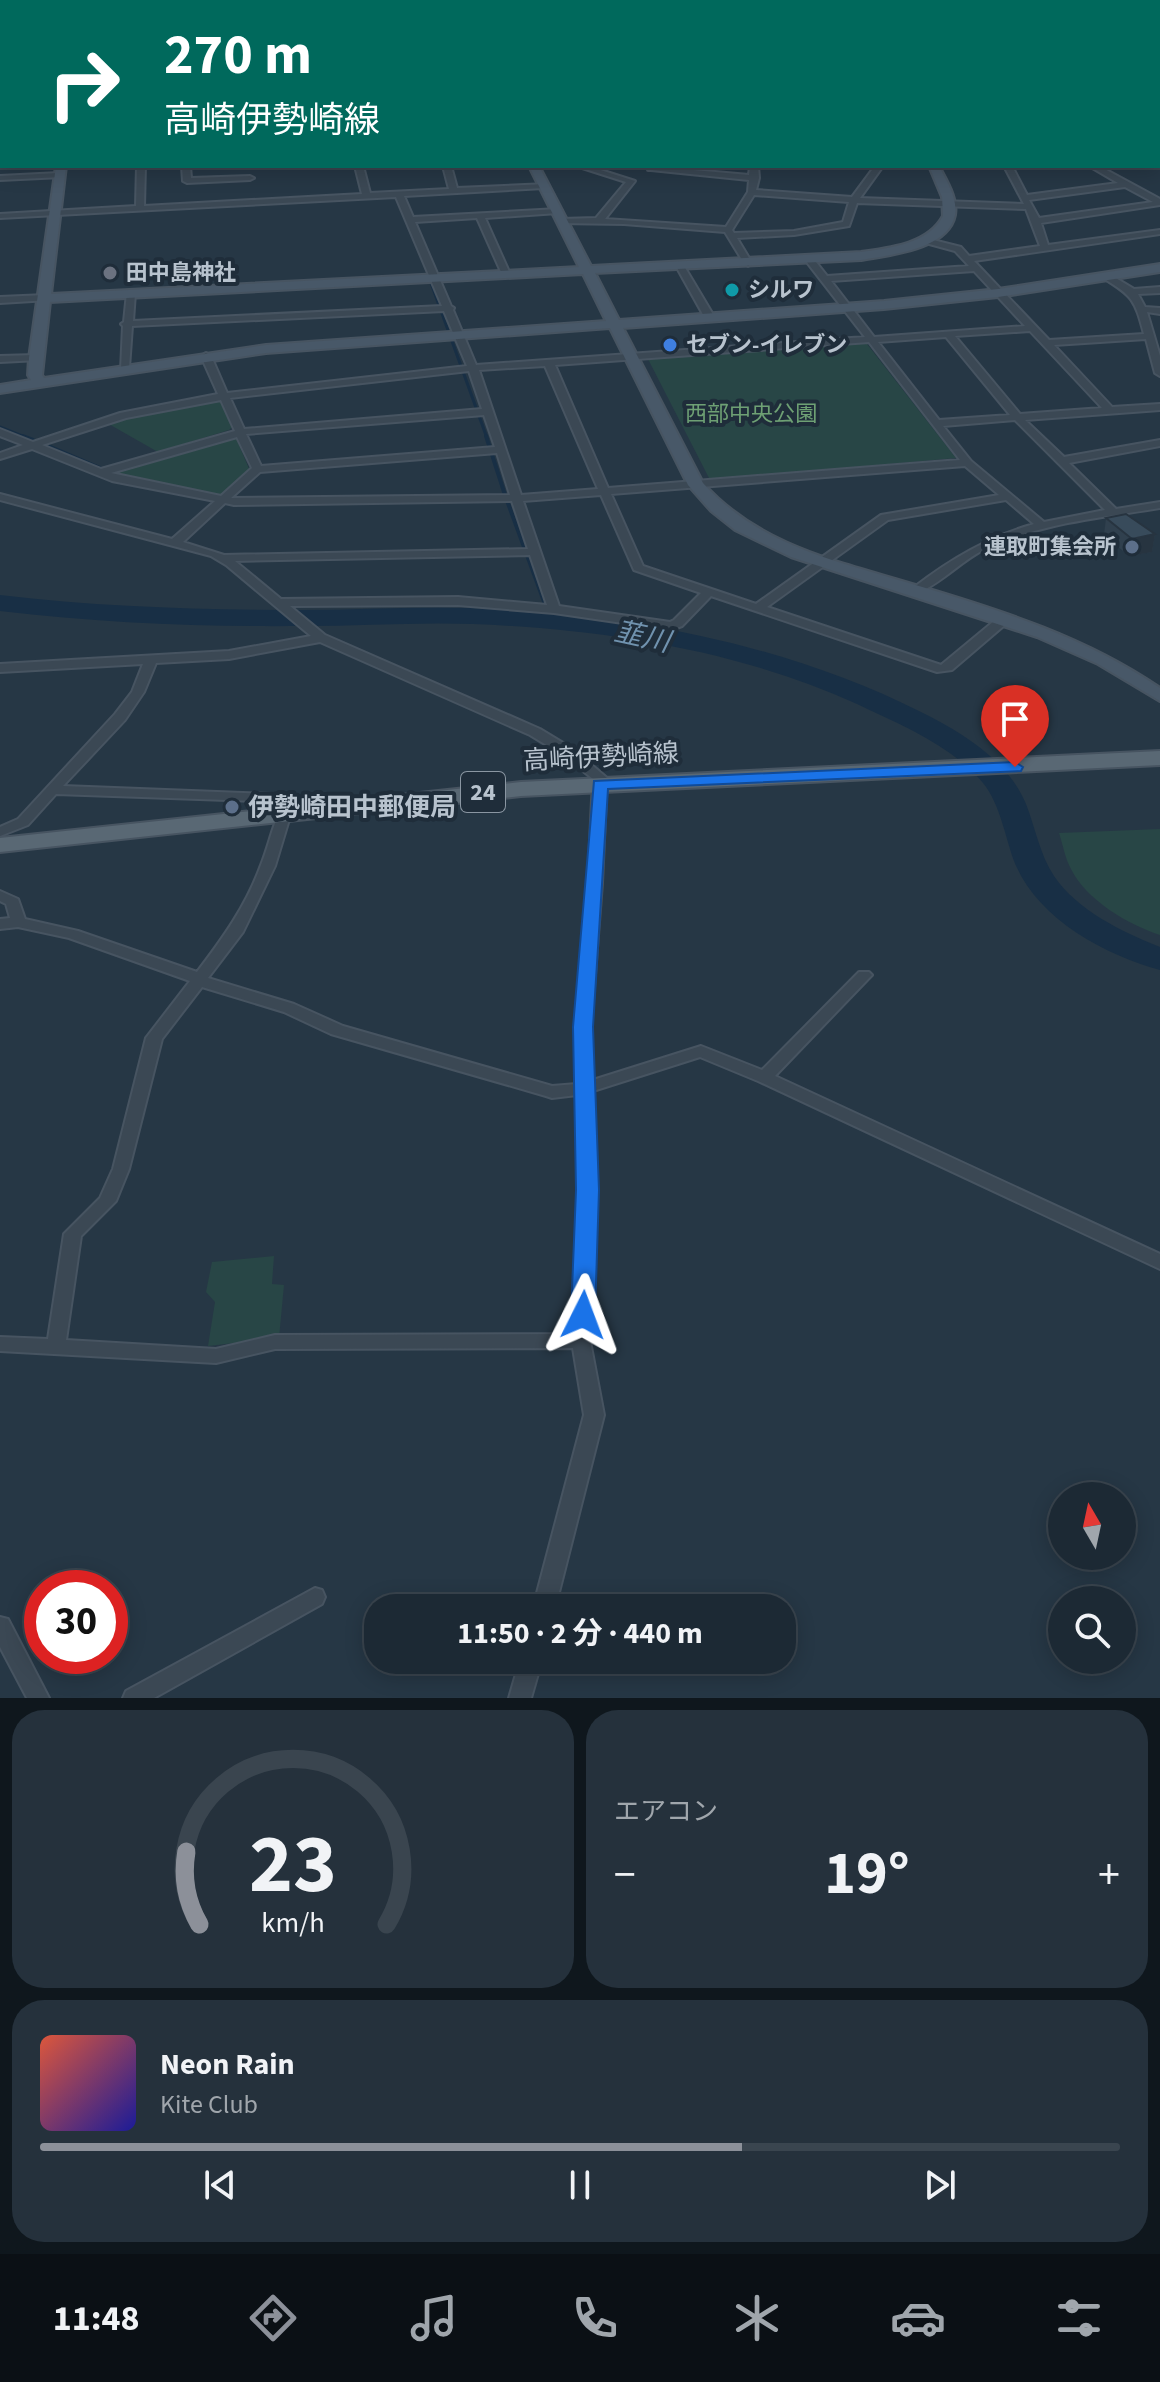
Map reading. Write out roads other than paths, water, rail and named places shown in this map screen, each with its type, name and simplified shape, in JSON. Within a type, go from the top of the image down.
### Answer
[{"type":"main road","name":"高崎伊勢崎線","points":[[0,845],[478,792],[1160,758]]},
{"type":"street","points":[[140,207],[141,168]]},
{"type":"street","points":[[186,168],[187,181],[252,190],[366,195],[544,186]]},
{"type":"street","points":[[247,168],[252,190]]},
{"type":"street","points":[[359,168],[366,195]]},
{"type":"street","points":[[448,168],[454,191]]},
{"type":"street","points":[[535,168],[696,485],[707,500],[756,536],[1003,620],[1097,656],[1160,696]]},
{"type":"street","points":[[587,168],[631,181],[600,219]]},
{"type":"street","points":[[651,168],[755,178]]},
{"type":"street","points":[[730,233],[752,192],[754,168]]},
{"type":"street","points":[[412,220],[560,216],[730,233],[794,233],[846,224],[854,200],[878,168]]},
{"type":"street","points":[[0,300],[748,263],[889,252],[925,240],[943,228],[949,219],[949,203],[935,168]]},
{"type":"street","points":[[1009,168],[1036,221],[1045,248]]},
{"type":"street","points":[[1097,168],[1160,203]]},
{"type":"street","points":[[0,178],[60,171],[36,358],[35,375],[39,382]]},
{"type":"street","points":[[1024,198],[1127,184]]},
{"type":"street","points":[[0,216],[140,207],[252,190]]},
{"type":"street","points":[[752,192],[854,200],[1029,207]]},
{"type":"street","points":[[399,194],[438,278],[473,368],[554,609]]},
{"type":"street","points":[[1036,221],[1160,203]]},
{"type":"street","points":[[480,216],[506,274]]},
{"type":"street","points":[[967,259],[1160,232]]},
{"type":"street","points":[[730,233],[748,263]]},
{"type":"street","points":[[925,240],[958,249],[1110,411]]},
{"type":"street","points":[[809,259],[967,463],[1044,527]]},
{"type":"street","points":[[680,266],[710,318]]},
{"type":"street","points":[[824,279],[974,268]]},
{"type":"street","points":[[0,389],[206,356],[460,334],[846,308],[998,293],[1160,268]]},
{"type":"street","points":[[1106,276],[1132,292],[1142,309],[1160,373]]},
{"type":"street","points":[[1132,292],[1160,290]]},
{"type":"street","points":[[124,368],[131,293]]},
{"type":"street","points":[[126,324],[450,308]]},
{"type":"street","points":[[1142,309],[1160,311]]},
{"type":"street","points":[[0,456],[124,415],[224,396],[473,368],[1032,328]]},
{"type":"street","points":[[948,334],[1018,418],[1114,513]]},
{"type":"street","points":[[1047,343],[1149,336]]},
{"type":"street","points":[[206,356],[257,469]]},
{"type":"street","points":[[0,359],[36,358]]},
{"type":"street","points":[[549,363],[638,568],[941,669],[948,667],[1003,620]]},
{"type":"street","points":[[937,423],[1160,407]]},
{"type":"street","points":[[100,473],[240,431],[488,412]]},
{"type":"street","points":[[0,432],[116,479],[222,501],[518,498],[967,463]]},
{"type":"street","points":[[1060,461],[1160,443]]},
{"type":"street","points":[[176,542],[257,469],[500,450]]},
{"type":"street","points":[[0,497],[176,542],[223,558],[535,552]]},
{"type":"street","points":[[759,607],[885,517],[1007,497]]},
{"type":"street","points":[[917,590],[980,547],[1044,527],[1160,505]]},
{"type":"street","points":[[223,558],[321,638],[535,732],[597,774],[600,785],[583,1027],[588,1183],[581,1341],[594,1415],[548,1594]]},
{"type":"street","points":[[281,606],[458,601],[554,609],[671,626],[678,623],[709,592]]},
{"type":"street","points":[[0,668],[238,654],[321,638]]},
{"type":"street","points":[[0,832],[23,822],[120,717],[138,692],[151,660]]},
{"type":"street","points":[[52,790],[293,798],[293,804],[285,812],[268,866],[236,932],[154,1038],[121,1169],[107,1201],[73,1234],[56,1346]]},
{"type":"street","points":[[0,895],[13,902],[18,922]]},
{"type":"street","points":[[0,924],[18,922],[73,934],[189,974],[200,981],[289,1008],[337,1030],[552,1092],[583,1089],[701,1051],[764,1077],[1160,1262]]},
{"type":"street","points":[[764,1077],[864,975]]},
{"type":"street","points":[[0,1344],[216,1356],[275,1342],[581,1341]]},
{"type":"street","points":[[134,1698],[315,1597]]},
{"type":"street","points":[[0,1626],[38,1698]]},
{"type":"street","points":[[520,1698],[527,1674]]},
{"type":"waterway","points":[[431,283],[487,438]]},
{"type":"waterway","points":[[0,427],[23,436]]},
{"type":"waterway","points":[[23,436],[33,440]]},
{"type":"waterway","points":[[23,436],[27,438]]},
{"type":"waterway","points":[[486,436],[545,604],[543,622]]},
{"type":"waterway","points":[[46,445],[100,468]]},
{"type":"waterway","name":"韮川","points":[[0,603],[173,616],[498,617],[604,627],[762,660],[862,696],[910,718],[960,748],[983,766],[1005,792],[1035,871],[1054,896],[1096,929],[1160,959]]},
{"type":"place","name":"田中島神社","points":[[110,273]]},
{"type":"place","name":"シルワ","points":[[732,290]]},
{"type":"place","name":"セブン-イレブン","points":[[670,345]]},
{"type":"place","name":"連取町集会所","points":[[1132,547]]},
{"type":"place","name":"伊勢崎田中郵便局","points":[[232,807]]},
{"type":"park label","name":"西部中央公園","points":[[751,414]]}]
